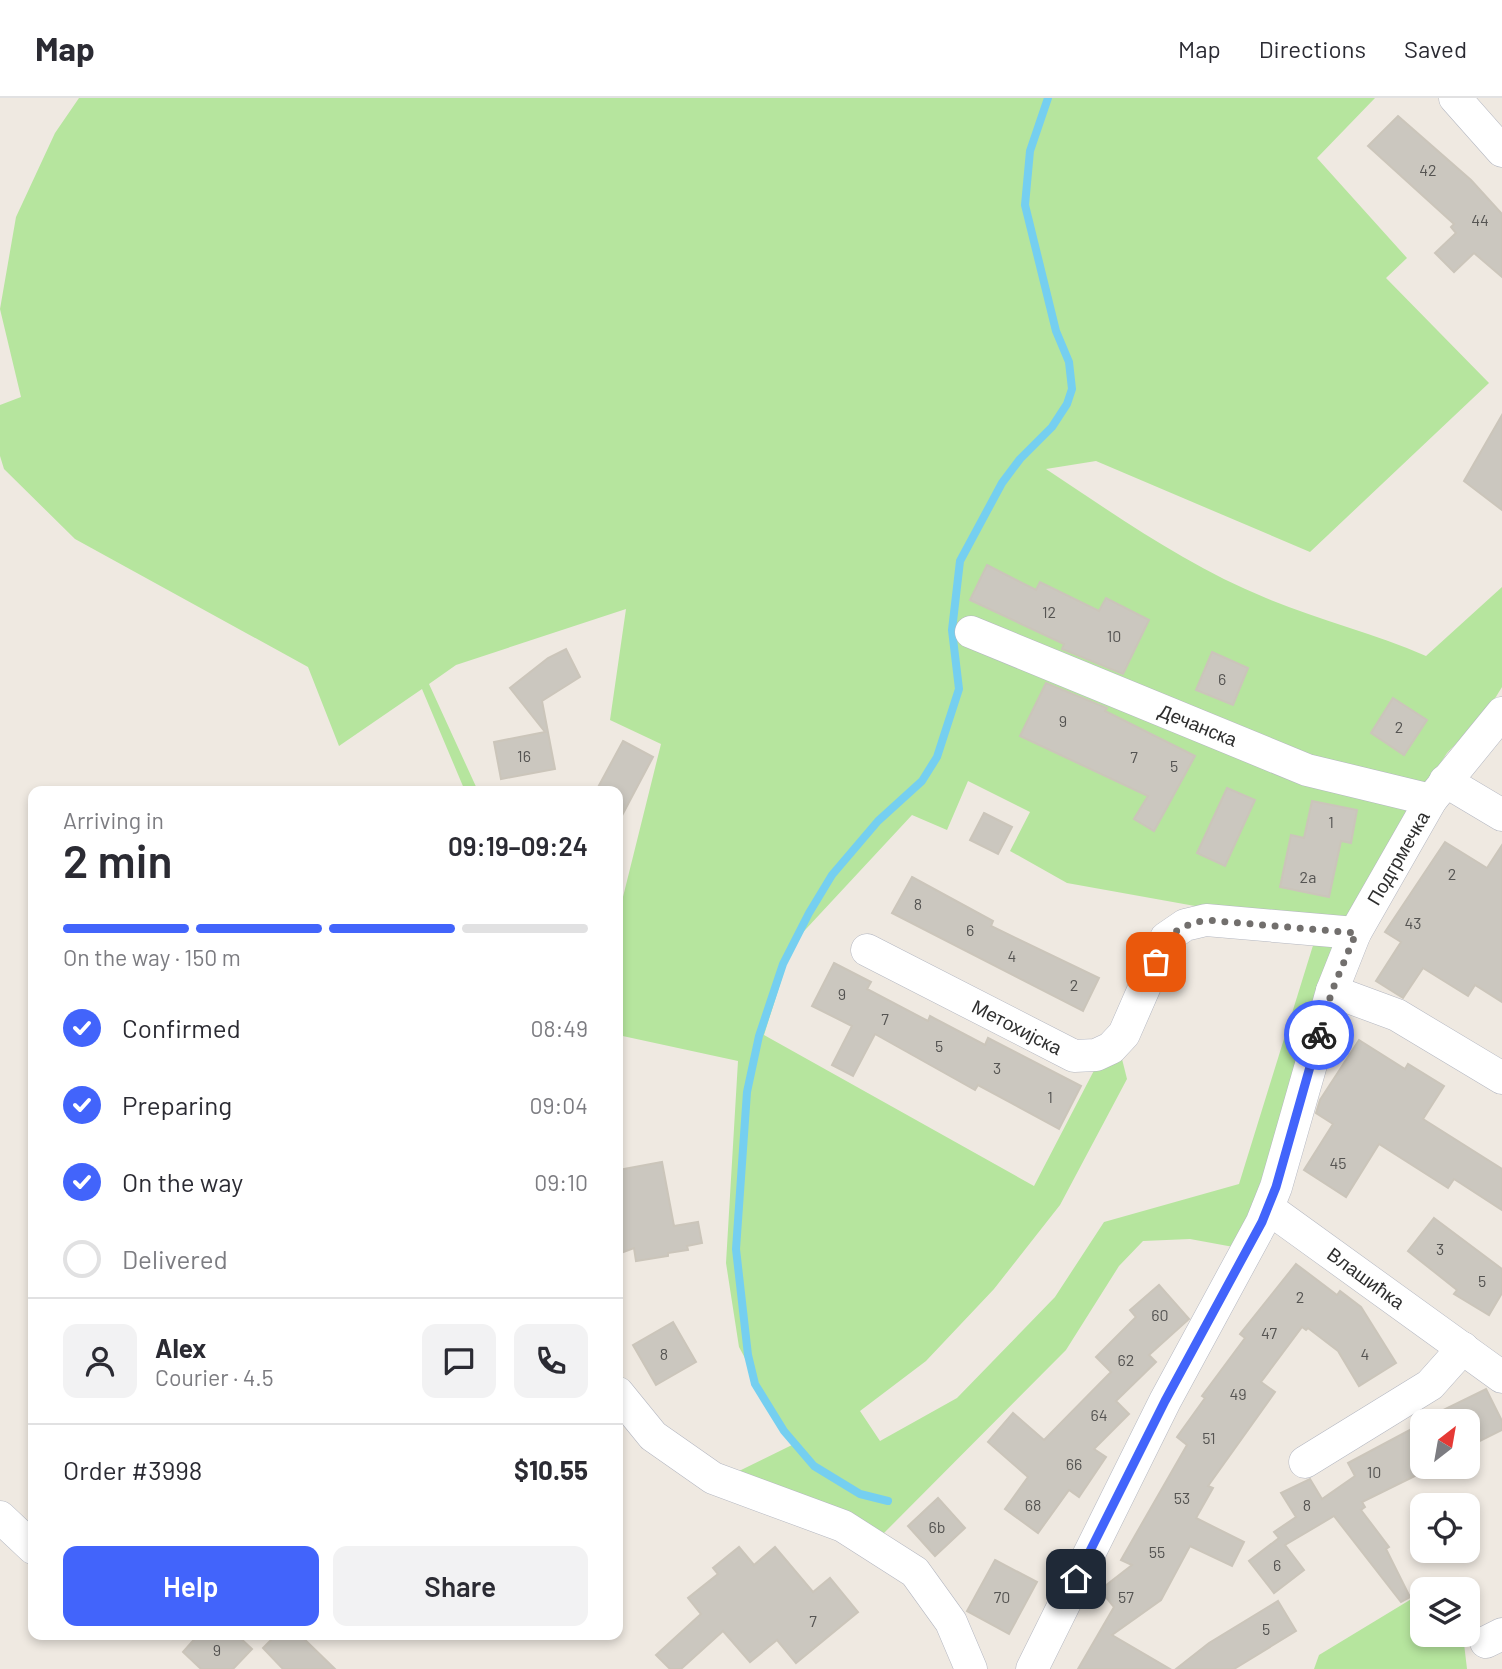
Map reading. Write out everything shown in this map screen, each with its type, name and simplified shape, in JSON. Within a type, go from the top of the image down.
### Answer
[{"type":"street","points":[[1455,98],[1499,144]]},
{"type":"street","name":"Дечанска","points":[[971,632],[1307,770],[1438,791],[1502,815]]},
{"type":"street","name":"Подгрмечка","points":[[1032,1669],[1165,1401],[1268,1208],[1332,991],[1356,933],[1438,791],[1502,713]]},
{"type":"street","name":"Метохијска","points":[[867,950],[1074,1056],[1084,1056],[1096,1055],[1111,1048],[1124,1034],[1166,938],[1185,925],[1206,920],[1356,933]]},
{"type":"street","points":[[1332,991],[1397,1015],[1502,1078]]},
{"type":"street","name":"Влашићка","points":[[1268,1208],[1502,1377]]},
{"type":"street","points":[[1305,1462],[1430,1385],[1463,1348]]},
{"type":"street","points":[[623,1399],[653,1436],[713,1478],[842,1526],[915,1573],[951,1622],[971,1669]]},
{"type":"street","points":[[0,1517],[28,1543]]},
{"type":"green space","points":[[79,98],[1375,98],[1317,158],[1407,258],[1386,278],[1489,383],[1310,552],[1096,461],[1046,469],[1180,556],[1208,571],[1286,606],[1426,656],[1502,587],[1502,687],[1486,713],[1447,753],[1408,813],[1347,923],[1195,906],[1067,883],[1010,851],[1030,812],[968,781],[947,830],[912,815],[793,943],[764,1035],[1034,1186],[1101,1057],[1120,1051],[1127,1079],[1060,1205],[994,1289],[926,1361],[860,1411],[880,1441],[957,1398],[1055,1297],[1104,1222],[1239,1184],[1315,939],[1340,940],[1239,1248],[1190,1239],[1143,1241],[1119,1266],[1066,1350],[881,1536],[737,1472],[792,1445],[739,1347],[726,1263],[738,1061],[623,1036],[623,897],[661,744],[610,720],[626,609],[456,665],[429,684],[476,786],[463,786],[422,689],[339,746],[308,667],[75,539],[4,469],[0,456],[0,405],[21,397],[0,309],[16,217],[55,133]]},
{"type":"green space","points":[[1410,1600],[1410,1647],[1464,1647],[1467,1669],[1314,1669],[1319,1655]]},
{"type":"building","points":[[1398,116],[1471,180],[1502,214],[1502,277],[1474,253],[1454,272],[1435,253],[1456,233],[1451,227],[1454,224],[1368,146]]},
{"type":"building","points":[[1502,415],[1502,510],[1464,481]]},
{"type":"building","points":[[987,565],[1036,590],[1040,582],[1099,611],[1106,598],[1149,620],[1123,674],[1062,649],[1064,644],[970,600]]},
{"type":"building","points":[[566,649],[580,677],[542,701],[555,769],[501,779],[494,742],[545,732],[510,688],[548,658]]},
{"type":"building","points":[[1212,652],[1248,668],[1233,705],[1196,690]]},
{"type":"building","points":[[1046,683],[1107,708],[1105,711],[1195,756],[1154,831],[1134,819],[1148,796],[1020,736]]},
{"type":"building","points":[[1393,698],[1427,720],[1404,755],[1371,733]]},
{"type":"building","points":[[623,741],[653,757],[623,814],[623,786],[599,786]]},
{"type":"building","points":[[1227,788],[1255,800],[1225,866],[1197,853]]},
{"type":"building","points":[[1312,801],[1357,810],[1351,843],[1341,841],[1329,897],[1280,887],[1291,835],[1304,838]]},
{"type":"building","points":[[984,813],[1012,827],[998,854],[970,840]]},
{"type":"building","points":[[1445,842],[1487,868],[1502,845],[1502,1002],[1475,985],[1468,996],[1423,968],[1403,998],[1376,981],[1401,942],[1385,932]]},
{"type":"building","points":[[912,877],[993,921],[991,926],[1099,978],[1083,1011],[892,913]]},
{"type":"building","points":[[834,963],[871,982],[867,989],[928,1021],[930,1016],[985,1045],[988,1038],[1081,1086],[1059,1129],[978,1085],[975,1090],[875,1034],[853,1076],[832,1065],[852,1026],[812,1006]]},
{"type":"building","points":[[1359,1040],[1405,1069],[1408,1064],[1444,1086],[1423,1119],[1502,1169],[1502,1210],[1454,1179],[1448,1188],[1379,1144],[1346,1197],[1304,1170],[1333,1124],[1316,1113],[1320,1100]]},
{"type":"building","points":[[662,1162],[674,1226],[698,1222],[702,1243],[687,1246],[688,1250],[668,1253],[668,1256],[636,1261],[634,1248],[623,1252],[623,1169]]},
{"type":"building","points":[[1434,1218],[1502,1269],[1502,1293],[1489,1315],[1454,1294],[1457,1290],[1408,1251]]},
{"type":"building","points":[[1296,1264],[1337,1295],[1340,1291],[1361,1307],[1396,1363],[1359,1386],[1338,1351],[1308,1328],[1306,1330],[1302,1327],[1261,1382],[1275,1392],[1208,1486],[1213,1488],[1196,1518],[1244,1542],[1232,1566],[1190,1546],[1161,1600],[1112,1635],[1170,1669],[1078,1669],[1114,1607],[1100,1590],[1132,1565],[1121,1560],[1187,1445],[1177,1437],[1205,1398],[1202,1396],[1245,1338],[1240,1334]]},
{"type":"building","points":[[1159,1285],[1189,1319],[1149,1355],[1156,1362],[1116,1401],[1129,1414],[1094,1449],[1106,1457],[1079,1497],[1069,1490],[1038,1533],[1005,1509],[1028,1477],[988,1442],[1013,1413],[1044,1440],[1111,1372],[1096,1357],[1136,1317],[1130,1310]]},
{"type":"building","points":[[673,1322],[696,1362],[656,1385],[633,1345]]},
{"type":"building","points":[[1486,1389],[1502,1421],[1502,1430],[1480,1441],[1480,1409],[1445,1409]]},
{"type":"building","points":[[1410,1430],[1410,1478],[1362,1502],[1365,1507],[1361,1510],[1389,1547],[1386,1549],[1410,1597],[1401,1602],[1334,1516],[1285,1545],[1304,1570],[1274,1593],[1249,1561],[1279,1538],[1274,1532],[1296,1517],[1281,1493],[1310,1479],[1322,1499],[1355,1476],[1348,1463]]},
{"type":"building","points":[[938,1498],[965,1528],[935,1556],[908,1526]]},
{"type":"building","points":[[739,1547],[754,1565],[775,1547],[813,1592],[830,1578],[858,1612],[796,1663],[777,1640],[750,1662],[723,1631],[681,1669],[670,1669],[656,1655],[701,1614],[688,1598],[718,1574],[713,1568]]},
{"type":"building","points":[[995,1560],[1037,1582],[1009,1634],[967,1611]]},
{"type":"building","points":[[1278,1601],[1296,1631],[1234,1669],[1176,1669],[1209,1643]]},
{"type":"building","points":[[194,1640],[242,1640],[252,1649],[233,1669],[201,1669],[183,1652]]},
{"type":"building","points":[[271,1640],[305,1640],[335,1669],[283,1669],[263,1648]]},
{"type":"waterway","points":[[888,1501],[860,1494],[814,1466],[784,1431],[755,1384],[748,1355],[736,1249],[747,1092],[759,1036],[783,964],[809,913],[832,875],[878,821],[922,781],[937,757],[959,689],[952,630],[960,561],[1002,483],[1020,459],[1052,427],[1067,404],[1072,389],[1069,362],[1056,331],[1025,205],[1030,151],[1048,98]]},
{"type":"way so far","points":[[1156,962],[1166,938],[1185,925],[1206,920],[1356,933],[1332,991],[1319,1035]]},
{"type":"route","points":[[1076,1579],[1165,1401],[1262,1222],[1276,1187],[1319,1035]]}]
